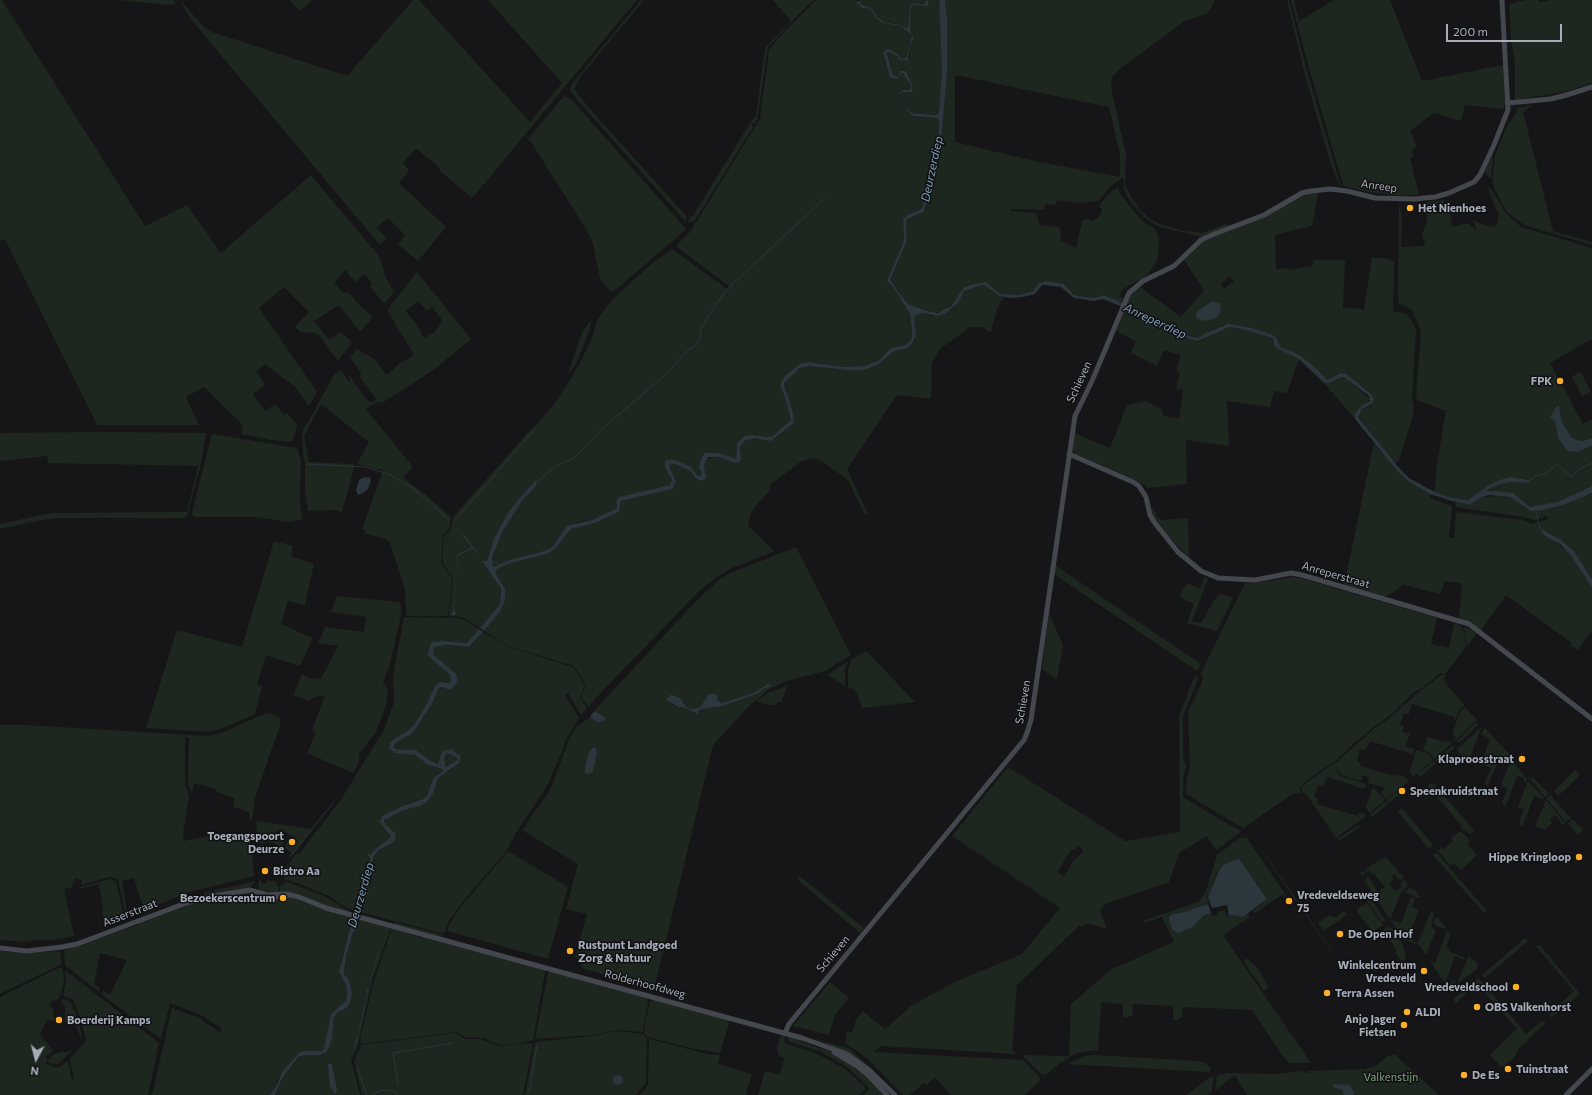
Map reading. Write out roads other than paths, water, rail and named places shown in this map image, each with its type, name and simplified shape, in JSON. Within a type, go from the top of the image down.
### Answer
[{"type":"street","name":"Anreep","points":[[1124,302],[1129,293],[1137,286],[1174,266],[1201,240],[1264,215],[1302,193],[1330,189],[1342,190],[1374,198],[1414,199],[1435,197],[1469,185],[1480,175],[1505,119],[1508,103],[1502,0]]},
{"type":"street","points":[[1508,103],[1551,99],[1592,87]]},
{"type":"street","name":"Schieven","points":[[785,1033],[789,1024],[1019,745],[1027,733],[1031,720],[1069,454],[1077,410],[1092,381],[1124,302]]},
{"type":"street","name":"Anreperstraat","points":[[1069,454],[1139,486],[1146,497],[1150,515],[1154,522],[1178,552],[1201,571],[1218,578],[1256,580],[1291,573],[1302,574],[1469,624],[1592,719]]},
{"type":"street","name":"Asserstraat","points":[[0,948],[27,950],[77,944],[186,903],[208,897],[250,890],[267,895],[280,894],[293,896],[350,914]]},
{"type":"street","name":"Rolderhoofdweg","points":[[350,914],[822,1044],[847,1054],[870,1070],[895,1095]]},
{"type":"street","name":"Rolderhoofdweg","points":[[822,1044],[857,1066],[887,1095]]},
{"type":"street","points":[[1566,1095],[1592,1069]]},
{"type":"water","points":[[854,0],[858,2],[860,0],[861,4],[872,9],[877,17],[884,22],[900,25],[908,29],[910,5],[914,3],[924,4],[927,0],[929,0],[928,6],[914,5],[911,7],[910,30],[914,38],[911,43],[908,61],[900,60],[897,56],[887,52],[893,75],[897,77],[901,71],[906,71],[913,87],[912,92],[904,92],[899,94],[898,103],[899,93],[903,90],[910,90],[911,86],[903,73],[901,73],[897,79],[890,77],[883,53],[888,49],[898,54],[902,59],[907,58],[912,35],[900,26],[882,23],[876,18],[870,9],[862,8]]},
{"type":"water","name":"Anreperdiep","points":[[939,0],[945,0],[947,17],[947,73],[942,133],[924,212],[907,219],[907,240],[890,280],[908,304],[938,313],[951,306],[964,287],[974,284],[986,282],[1000,294],[1019,295],[1033,291],[1039,283],[1046,281],[1064,284],[1073,294],[1079,296],[1095,298],[1103,295],[1116,300],[1172,329],[1193,337],[1198,338],[1228,324],[1252,328],[1276,337],[1280,347],[1297,354],[1306,360],[1327,380],[1341,373],[1346,374],[1371,394],[1374,399],[1373,403],[1362,409],[1358,417],[1400,469],[1409,478],[1429,489],[1448,497],[1468,500],[1499,480],[1511,477],[1529,480],[1529,483],[1512,482],[1500,484],[1490,488],[1487,491],[1513,493],[1530,507],[1557,502],[1592,486],[1592,493],[1564,505],[1531,511],[1510,497],[1489,495],[1482,497],[1470,505],[1430,494],[1408,481],[1398,472],[1355,419],[1355,414],[1361,406],[1370,401],[1369,396],[1344,377],[1329,383],[1324,383],[1299,359],[1274,346],[1273,338],[1242,329],[1229,327],[1198,341],[1176,335],[1125,308],[1103,299],[1093,301],[1074,298],[1061,287],[1042,285],[1035,294],[1011,298],[999,296],[986,286],[982,285],[964,291],[958,303],[946,313],[937,316],[922,313],[914,317],[916,336],[912,344],[906,349],[894,351],[878,365],[856,371],[808,366],[800,368],[784,383],[793,414],[794,423],[771,441],[756,438],[744,441],[740,447],[741,459],[739,463],[719,457],[708,457],[704,466],[706,476],[705,479],[701,481],[695,478],[690,471],[675,464],[671,464],[670,468],[676,481],[673,489],[621,501],[619,512],[595,523],[571,529],[556,548],[548,554],[511,563],[497,569],[495,573],[505,588],[505,601],[500,612],[484,631],[480,628],[500,604],[501,590],[482,561],[487,561],[494,539],[507,514],[536,480],[536,486],[522,501],[502,533],[492,557],[493,567],[506,561],[547,550],[553,546],[566,527],[592,520],[615,509],[617,507],[616,501],[619,497],[670,485],[672,480],[665,467],[666,460],[673,459],[691,467],[697,475],[700,476],[702,473],[699,468],[702,456],[705,453],[720,453],[736,459],[737,443],[744,436],[773,436],[791,420],[785,397],[781,389],[781,382],[786,375],[800,364],[808,362],[844,367],[865,366],[879,360],[891,348],[906,345],[911,340],[912,332],[910,314],[894,288],[887,281],[904,240],[903,219],[909,214],[920,210],[923,206],[934,162],[939,121],[937,118],[913,116],[899,104],[912,113],[938,115],[942,69]]},
{"type":"water","points":[[1212,301],[1220,304],[1221,312],[1218,316],[1214,319],[1205,321],[1197,319],[1197,312]]},
{"type":"water","points":[[1557,406],[1559,407],[1562,422],[1572,438],[1581,441],[1592,438],[1592,445],[1578,452],[1567,451],[1558,438],[1555,421],[1550,417]]},
{"type":"water","points":[[369,477],[371,480],[368,489],[358,495],[356,490],[359,480]]},
{"type":"water","points":[[1543,530],[1561,540],[1574,551],[1592,579],[1592,587],[1571,556],[1560,544],[1545,536],[1541,531]]},
{"type":"water","points":[[462,535],[464,535],[480,556],[472,548],[458,556],[454,610],[456,612],[455,615],[450,615],[453,612],[457,555],[472,547]]},
{"type":"water","name":"Deurzerdiep","points":[[479,629],[483,632],[469,647],[447,645],[434,647],[433,654],[455,673],[458,678],[457,682],[452,689],[442,687],[439,688],[433,702],[416,729],[410,735],[398,741],[394,746],[394,748],[397,749],[416,750],[431,761],[438,764],[442,751],[451,749],[461,756],[459,763],[438,778],[433,794],[427,802],[420,806],[404,810],[384,820],[385,824],[395,833],[396,838],[392,843],[378,851],[374,856],[367,892],[369,893],[359,916],[357,928],[353,933],[347,953],[344,974],[348,978],[351,986],[351,1001],[347,1008],[338,1012],[334,1017],[332,1039],[327,1052],[319,1055],[306,1055],[298,1057],[281,1080],[275,1095],[270,1095],[282,1072],[299,1053],[303,1051],[321,1051],[324,1049],[331,1014],[346,1001],[346,986],[339,972],[351,924],[368,870],[370,857],[367,855],[371,855],[373,851],[391,837],[380,822],[375,821],[380,821],[382,816],[402,806],[423,799],[427,796],[434,777],[443,771],[442,769],[428,765],[415,755],[394,753],[389,748],[390,743],[395,738],[406,732],[414,725],[435,686],[440,682],[449,683],[451,681],[450,675],[427,655],[430,645],[432,642],[443,641],[467,643]],"holes":[[[447,753],[457,758],[457,760],[446,767],[444,758]]]},
{"type":"water","points":[[768,684],[770,687],[763,689],[759,693],[723,706],[700,710],[697,714],[683,707],[678,707],[666,700],[670,695],[672,695],[680,698],[687,708],[694,709],[700,707],[709,694],[716,694],[718,696],[717,700],[722,703],[753,693]]},
{"type":"water","points":[[594,711],[605,717],[605,720],[599,723],[590,717]]},
{"type":"water","points":[[592,748],[595,748],[597,752],[593,772],[589,774],[585,773],[585,769],[588,754]]},
{"type":"water","points":[[1239,858],[1267,899],[1243,917],[1229,915],[1227,905],[1212,908],[1208,897],[1219,870],[1223,865]]},
{"type":"water","points":[[1208,904],[1211,913],[1203,916],[1193,927],[1178,933],[1172,929],[1169,917],[1172,914],[1181,913]]},
{"type":"water","points":[[332,1063],[337,1091],[335,1094],[330,1087],[328,1068],[328,1064]]},
{"type":"water","points":[[616,1075],[620,1075],[622,1076],[622,1084],[616,1085],[613,1082],[613,1078]]},
{"type":"water","points":[[1334,1084],[1349,1085],[1354,1092],[1353,1095],[1344,1095],[1342,1090],[1333,1087]]},
{"type":"waterway","points":[[536,483],[554,467],[574,458],[603,428],[666,374],[688,350],[696,345],[700,339],[701,328],[723,294],[826,197]]},
{"type":"waterway","points":[[456,519],[535,429]]},
{"type":"waterway","points":[[1529,481],[1535,476],[1546,474],[1555,465],[1558,465],[1571,477],[1581,468],[1592,463]]},
{"type":"waterway","points":[[308,464],[366,467],[391,475],[414,489],[448,519]]},
{"type":"waterway","points":[[1536,510],[1539,526],[1543,531]]},
{"type":"waterway","points":[[290,857],[333,803]]},
{"type":"waterway","points":[[360,981],[369,981],[380,951]]},
{"type":"waterway","points":[[359,1031],[368,988]]},
{"type":"waterway","points":[[355,1046],[358,1036]]},
{"type":"waterway","points":[[398,1084],[393,1053],[453,1043]]},
{"type":"waterway","points":[[529,1093],[537,1045]]},
{"type":"waterway","points":[[358,1069],[367,1095]]},
{"type":"waterway","points":[[372,1095],[384,1090],[394,1091],[398,1095]]},
{"type":"place","name":"Het Nienhoes","points":[[1410,208]]},
{"type":"place","name":"FPK","points":[[1560,381]]},
{"type":"place","name":"Klaproosstraat","points":[[1522,759]]},
{"type":"place","name":"Speenkruidstraat","points":[[1402,791]]},
{"type":"place","name":"Toegangspoort Deurze","points":[[292,842]]},
{"type":"place","name":"Hippe Kringloop","points":[[1579,857]]},
{"type":"place","name":"Bistro Aa","points":[[265,871]]},
{"type":"place","name":"Bezoekerscentrum","points":[[283,898]]},
{"type":"place","name":"Vredeveldseweg 75","points":[[1289,901]]},
{"type":"place","name":"De Open Hof","points":[[1340,934]]},
{"type":"place","name":"Rustpunt Landgoed Zorg & Natuur","points":[[570,951]]},
{"type":"place","name":"Winkelcentrum Vredeveld","points":[[1424,971]]},
{"type":"place","name":"Vredeveldschool","points":[[1516,987]]},
{"type":"place","name":"Terra Assen","points":[[1327,993]]},
{"type":"place","name":"OBS Valkenhorst","points":[[1477,1007]]},
{"type":"place","name":"ALDI","points":[[1407,1012]]},
{"type":"place","name":"Boerderij Kamps","points":[[59,1020]]},
{"type":"place","name":"Anjo Jager Fietsen","points":[[1404,1025]]},
{"type":"place","name":"Tuinstraat","points":[[1508,1069]]},
{"type":"place","name":"De Es","points":[[1464,1075]]},
{"type":"park label","name":"Valkenstijn","points":[[1391,1077]]}]
